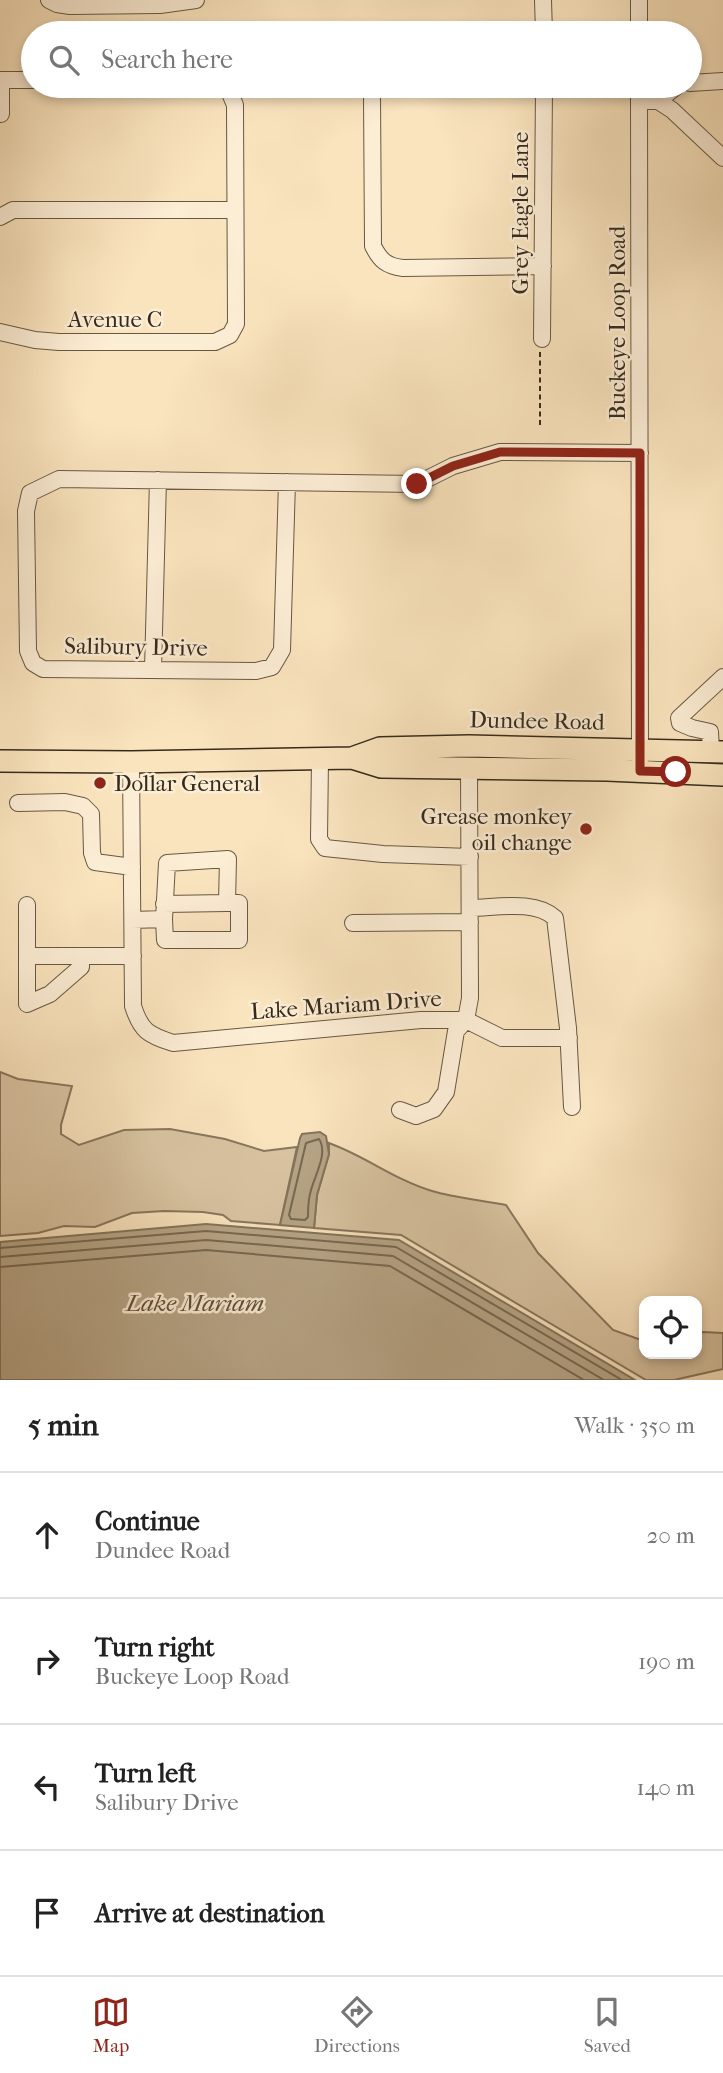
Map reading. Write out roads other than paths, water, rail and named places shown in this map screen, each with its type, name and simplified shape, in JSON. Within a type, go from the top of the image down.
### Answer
[{"type":"main road","name":"Dundee Road","points":[[0,761],[320,759],[352,758],[380,748],[483,746],[717,752]]},
{"type":"main road","name":"Dundee Road","points":[[352,758],[381,767],[723,775]]},
{"type":"street","points":[[49,0],[70,6],[160,5],[196,0]]},
{"type":"street","points":[[543,0],[544,21]]},
{"type":"street","points":[[639,0],[639,21]]},
{"type":"street","points":[[1,114],[1,80],[21,80]]},
{"type":"street","points":[[702,82],[723,81]]},
{"type":"street","points":[[0,217],[13,210],[234,210],[235,105],[232,98]]},
{"type":"street","points":[[372,98],[373,246],[380,259],[390,267],[403,268],[543,266]]},
{"type":"street","name":"Grey Eagle Lane","points":[[540,344],[544,98]]},
{"type":"street","name":"Buckeye Loop Road","points":[[639,98],[640,771]]},
{"type":"street","points":[[651,98],[672,110],[723,158]]},
{"type":"street","points":[[658,101],[662,98]]},
{"type":"street","name":"Avenue C","points":[[0,332],[59,342],[215,342],[230,335],[236,324],[234,210]]},
{"type":"street","name":"Salibury Drive","points":[[287,482],[282,650],[272,667],[256,671],[43,669],[33,663],[28,651],[26,511],[30,493],[59,479],[159,480],[417,484],[453,466],[500,452],[640,453]]},
{"type":"street","points":[[153,670],[159,480]]},
{"type":"street","points":[[717,752],[710,732],[680,723],[679,718],[723,677]]},
{"type":"street","points":[[320,759],[319,839],[326,848],[383,854],[470,857]]},
{"type":"street","points":[[27,956],[133,956],[131,762]]},
{"type":"street","name":"Lake Mariam Drive","points":[[133,956],[133,1006],[139,1026],[153,1037],[173,1042],[379,1022],[466,1020],[470,998],[469,768]]},
{"type":"street","points":[[18,803],[65,802],[83,806],[91,814],[92,853],[95,862],[132,867]]},
{"type":"street","points":[[133,920],[164,912],[239,902],[239,940],[165,940],[164,912],[167,863],[228,859],[227,903]]},
{"type":"street","points":[[27,905],[27,1004],[50,994],[81,967],[81,956]]},
{"type":"street","points":[[353,923],[470,915],[530,907],[544,910],[555,918],[569,1038],[572,1107]]},
{"type":"street","points":[[400,1110],[416,1116],[434,1110],[446,1092],[456,1031],[466,1020],[502,1038],[569,1038]]},
{"type":"water","points":[[320,1132],[326,1136],[329,1154],[317,1195],[314,1228],[280,1225],[300,1138],[302,1134]]},
{"type":"water","name":"Lake Mariam","points":[[206,1224],[399,1240],[635,1380],[0,1380],[0,1242]]},
{"type":"place","name":"Dollar General","points":[[100,783]]},
{"type":"place","name":"Grease monkey oil change","points":[[586,829]]}]
